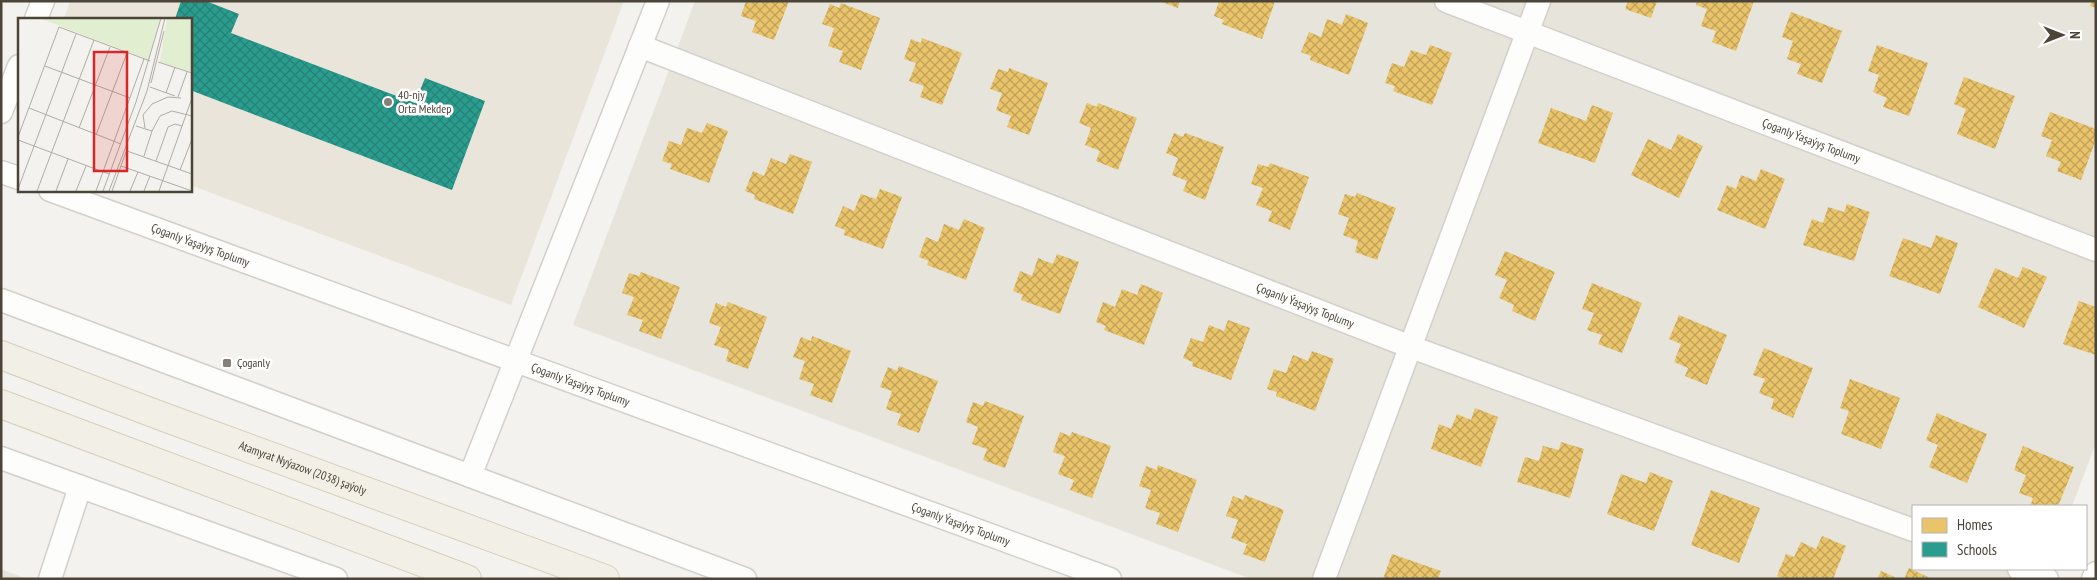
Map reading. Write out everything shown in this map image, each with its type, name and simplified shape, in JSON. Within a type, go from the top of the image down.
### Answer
[{"type":"main road","name":"Atamyrat Nyýazow (2038) şaýoly","points":[[1,355],[180,423],[605,579]]},
{"type":"main road","points":[[1,404],[467,579]]},
{"type":"street","points":[[36,18],[43,1]]},
{"type":"street","points":[[470,476],[658,1]]},
{"type":"street","name":"Çoganly Ýaşaýyş Toplumy","points":[[1446,1],[2096,250]]},
{"type":"street","points":[[1324,579],[1539,1]]},
{"type":"street","name":"Çoganly Ýaşaýyş Toplumy","points":[[640,46],[1410,347],[1912,530]]},
{"type":"street","points":[[1,112],[18,69]]},
{"type":"street","points":[[1,172],[18,178]]},
{"type":"street","name":"Çoganly Ýaşaýyş Toplumy","points":[[53,191],[1110,579]]},
{"type":"street","points":[[1,300],[745,579]]},
{"type":"street","points":[[1,458],[336,579]]},
{"type":"street","points":[[50,579],[80,487]]},
{"type":"street","points":[[2022,570],[2047,579]]},
{"type":"street","points":[[2094,579],[2096,573]]},
{"type":"shaded area","name":"40-njy Orta Mekdep","points":[[70,1],[624,1],[511,305],[191,185],[191,18],[64,18]]},
{"type":"shaded area","points":[[695,1],[2096,1],[2096,443],[2072,505],[1912,505],[1912,570],[2048,570],[2045,579],[1251,579],[573,325]]},
{"type":"shaded area","points":[[1,569],[27,579],[1,579]]},
{"type":"building: Homes","points":[[746,1],[789,1],[774,40],[752,32],[756,21],[741,16]]},
{"type":"building: Homes","points":[[1159,1],[1180,1],[1178,8]]},
{"type":"building: Homes","points":[[1219,1],[1275,1],[1262,39],[1222,24],[1224,20],[1214,16]]},
{"type":"building: Homes","points":[[1628,1],[1657,1],[1651,18],[1625,9]]},
{"type":"building: Homes","points":[[1697,1],[1754,1],[1736,51],[1712,42],[1716,31],[1701,26],[1707,9],[1696,5]]},
{"type":"building: Homes","points":[[2092,1],[2096,1],[2096,8],[2090,6]]},
{"type":"building: Homes","points":[[841,3],[880,18],[861,70],[839,62],[843,51],[828,46],[834,28],[822,24],[830,4],[839,8]]},
{"type":"building: Homes","points":[[1791,12],[1842,31],[1822,83],[1797,74],[1801,64],[1787,59],[1793,41],[1782,37]]},
{"type":"building: Homes","points":[[1346,14],[1368,23],[1349,75],[1310,60],[1311,56],[1301,52],[1309,32],[1321,37],[1327,19],[1342,25]]},
{"type":"building: Homes","points":[[922,38],[962,53],[942,105],[920,97],[924,86],[909,81],[916,63],[904,59],[911,39],[921,43]]},
{"type":"building: Homes","points":[[1430,45],[1452,53],[1432,105],[1393,91],[1395,86],[1385,83],[1392,63],[1404,67],[1411,50],[1426,55]]},
{"type":"building: Homes","points":[[1877,45],[1928,63],[1909,116],[1883,107],[1887,98],[1873,92],[1879,75],[1868,71]]},
{"type":"building: Homes","points":[[1009,68],[1048,83],[1029,135],[1007,127],[1011,116],[996,110],[1002,93],[990,89],[998,69],[1008,72]]},
{"type":"building: Homes","points":[[1964,77],[2015,96],[1995,149],[1957,134],[1966,109],[1954,104]]},
{"type":"building: Homes","points":[[1087,103],[1097,107],[1098,103],[1137,118],[1118,170],[1096,161],[1100,151],[1085,145],[1091,128],[1079,123]]},
{"type":"building: Homes","points":[[1592,105],[1613,113],[1595,163],[1538,143],[1551,108],[1586,121]]},
{"type":"building: Homes","points":[[2050,112],[2096,129],[2096,139],[2081,180],[2057,171],[2061,162],[2046,156],[2052,140],[2041,136]]},
{"type":"building: Homes","points":[[707,123],[728,131],[709,183],[670,169],[672,164],[662,161],[669,141],[681,145],[687,128],[702,133]]},
{"type":"building: Homes","points":[[1174,133],[1183,137],[1185,133],[1224,147],[1205,200],[1183,191],[1187,181],[1172,175],[1178,158],[1166,153]]},
{"type":"building: Homes","points":[[1678,134],[1703,146],[1679,198],[1631,175],[1648,139],[1671,150]]},
{"type":"building: Homes","points":[[790,154],[812,162],[793,214],[754,199],[755,195],[745,191],[753,171],[764,176],[771,158],[786,164]]},
{"type":"building: Homes","points":[[1270,163],[1309,177],[1290,230],[1268,221],[1272,211],[1256,205],[1263,188],[1251,184],[1258,164],[1268,167]]},
{"type":"building: Homes","points":[[1761,169],[1785,179],[1765,229],[1717,210],[1727,185],[1736,189],[1741,175],[1756,181]]},
{"type":"building: Homes","points":[[880,189],[902,197],[883,249],[844,235],[845,230],[835,226],[843,206],[854,211],[861,194],[876,199]]},
{"type":"building: Homes","points":[[1357,193],[1396,208],[1377,260],[1355,252],[1358,241],[1343,235],[1349,218],[1338,214],[1345,194],[1355,197]]},
{"type":"building: Homes","points":[[1847,204],[1870,212],[1854,261],[1803,245],[1812,219],[1823,223],[1828,207],[1844,212]]},
{"type":"building: Homes","points":[[964,219],[985,228],[966,280],[927,265],[929,261],[919,257],[926,237],[938,242],[944,224],[959,230]]},
{"type":"building: Homes","points":[[1936,235],[1958,243],[1940,294],[1889,276],[1903,238],[1931,248]]},
{"type":"building: Homes","points":[[1505,251],[1555,272],[1535,321],[1512,311],[1514,305],[1499,298],[1507,280],[1495,275]]},
{"type":"building: Homes","points":[[1057,254],[1079,262],[1060,314],[1021,300],[1023,295],[1013,291],[1020,271],[1032,276],[1038,258],[1053,264]]},
{"type":"building: Homes","points":[[2023,267],[2047,277],[2024,328],[1978,307],[1995,268],[2018,278]]},
{"type":"building: Homes","points":[[641,272],[680,287],[661,339],[639,331],[643,320],[627,315],[634,297],[622,293],[629,273],[639,276]]},
{"type":"building: Homes","points":[[1592,283],[1642,303],[1622,353],[1598,344],[1602,335],[1587,330],[1594,313],[1582,309]]},
{"type":"building: Homes","points":[[1141,284],[1163,293],[1144,345],[1104,330],[1106,326],[1096,322],[1103,302],[1115,307],[1122,289],[1137,295]]},
{"type":"building: Homes","points":[[2079,301],[2096,307],[2096,355],[2063,344]]},
{"type":"building: Homes","points":[[728,302],[767,317],[748,369],[726,361],[729,350],[714,345],[721,327],[709,323],[716,303],[726,307]]},
{"type":"building: Homes","points":[[1679,315],[1727,335],[1707,385],[1685,376],[1688,368],[1674,362],[1681,344],[1669,339]]},
{"type":"building: Homes","points":[[1228,320],[1250,328],[1231,380],[1192,366],[1193,362],[1183,358],[1191,338],[1203,342],[1209,325],[1224,331]]},
{"type":"building: Homes","points":[[812,336],[851,351],[832,403],[810,395],[814,384],[799,379],[805,361],[793,357],[801,337],[811,341]]},
{"type":"building: Homes","points":[[1764,348],[1813,368],[1793,418],[1771,409],[1774,399],[1759,393],[1765,379],[1753,375]]},
{"type":"building: Homes","points":[[1312,351],[1334,359],[1315,411],[1276,396],[1277,392],[1267,389],[1274,369],[1286,373],[1293,355],[1308,361]]},
{"type":"building: Homes","points":[[899,366],[938,381],[919,433],[897,425],[901,414],[886,409],[892,391],[880,387],[888,367],[897,371]]},
{"type":"building: Homes","points":[[1850,379],[1900,398],[1881,449],[1841,434],[1849,411],[1840,408]]},
{"type":"building: Homes","points":[[985,401],[1024,416],[1005,468],[983,460],[987,449],[972,444],[978,427],[966,422],[973,402],[983,406]]},
{"type":"building: Homes","points":[[1475,408],[1498,417],[1481,467],[1431,449],[1439,424],[1451,429],[1457,414],[1471,420]]},
{"type":"building: Homes","points":[[1937,413],[1987,434],[1967,483],[1929,467],[1938,445],[1926,440]]},
{"type":"building: Homes","points":[[1060,432],[1070,436],[1072,432],[1111,446],[1092,498],[1070,490],[1074,480],[1058,474],[1065,456],[1053,452]]},
{"type":"building: Homes","points":[[1561,442],[1584,449],[1570,498],[1517,482],[1525,457],[1539,461],[1543,446],[1559,450]]},
{"type":"building: Homes","points":[[2023,446],[2074,467],[2058,505],[2030,505],[2033,498],[2019,493],[2026,475],[2014,470]]},
{"type":"building: Homes","points":[[1158,465],[1197,480],[1178,532],[1156,524],[1160,513],[1145,508],[1151,490],[1139,486],[1146,466],[1157,470]]},
{"type":"building: Homes","points":[[1650,472],[1673,481],[1654,531],[1607,514],[1621,474],[1646,483]]},
{"type":"building: Homes","points":[[1711,490],[1760,508],[1739,563],[1691,545]]},
{"type":"building: Homes","points":[[1245,495],[1284,510],[1265,562],[1243,554],[1247,544],[1231,538],[1238,520],[1226,516],[1233,496],[1243,500]]},
{"type":"building: Homes","points":[[1822,536],[1846,546],[1833,579],[1783,579],[1777,576],[1786,554],[1794,557],[1801,542],[1816,549]]},
{"type":"building: Homes","points":[[1392,554],[1441,571],[1438,579],[1383,579]]},
{"type":"building: Homes","points":[[1909,568],[1932,579],[1904,579]]},
{"type":"building: Homes","points":[[1881,571],[1899,579],[1877,579]]},
{"type":"building: Schools","points":[[181,1],[206,1],[239,14],[231,33],[415,103],[425,78],[485,101],[452,190],[191,90],[191,18],[175,18]]},
{"type":"place","name":"40-njy Orta Mekdep","points":[[388,102]]},
{"type":"place","name":"Çoganly","points":[[227,363]]}]
